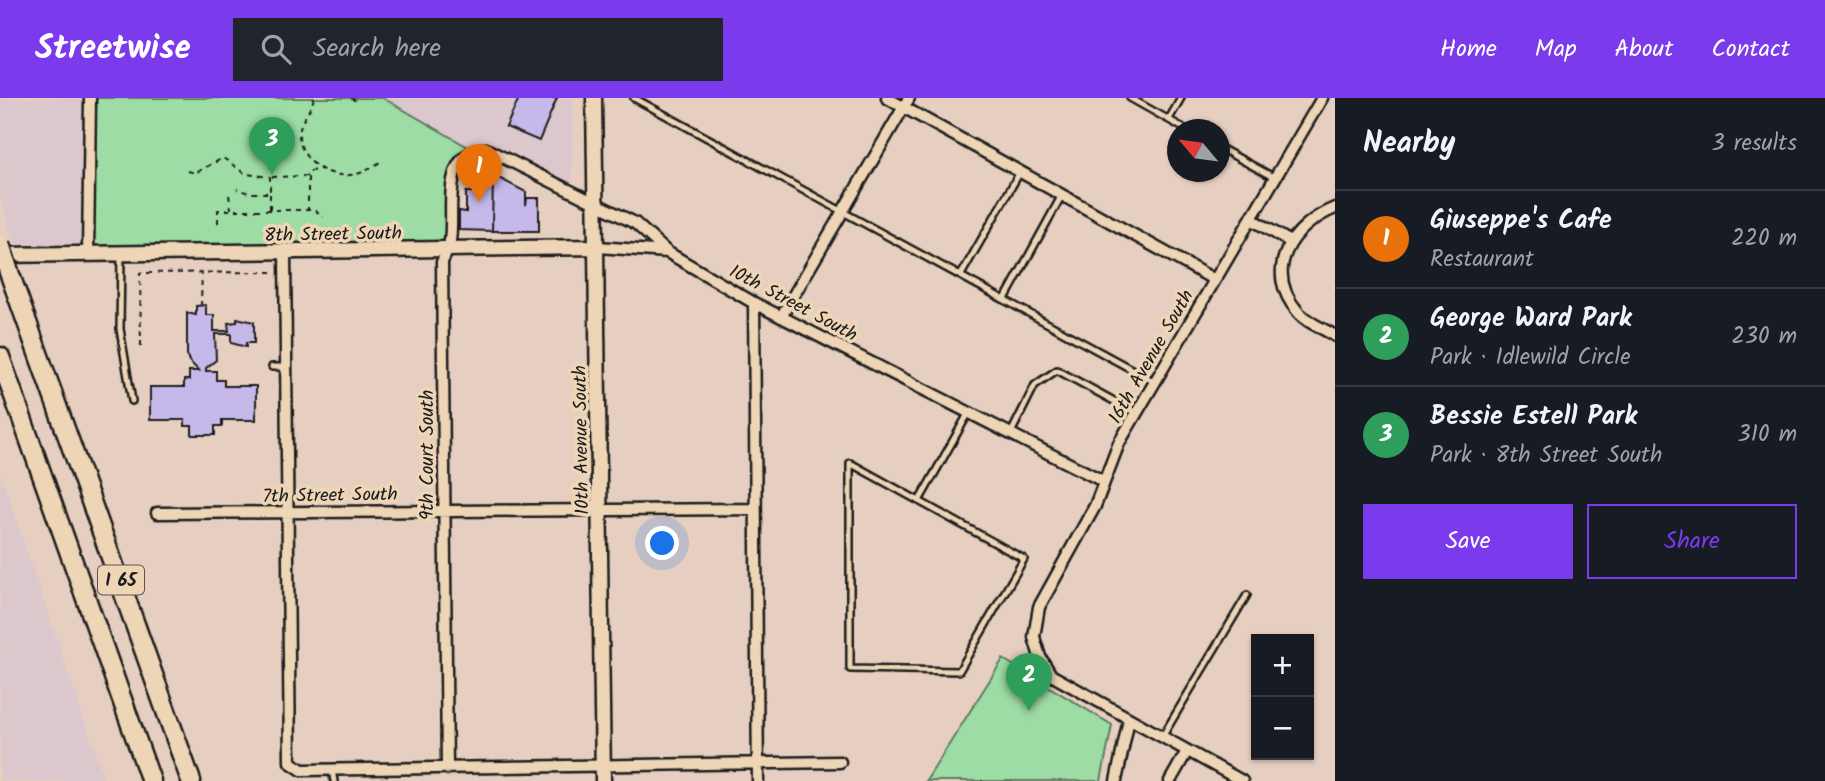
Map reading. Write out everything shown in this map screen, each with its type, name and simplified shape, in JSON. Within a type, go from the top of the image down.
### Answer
[{"type":"highway","points":[[0,244],[9,272]]},
{"type":"highway","name":"I 65","points":[[0,254],[9,272],[191,781]]},
{"type":"highway","name":"I 65","points":[[0,357],[151,781]]},
{"type":"highway","points":[[0,394],[53,506]]},
{"type":"street","points":[[88,255],[90,98]]},
{"type":"street","name":"10th Avenue South","points":[[594,98],[603,774]]},
{"type":"street","points":[[887,98],[906,103],[1020,172],[1215,280]]},
{"type":"street","name":"16th Avenue South","points":[[1129,719],[1051,675],[1035,642],[1034,630],[1039,607],[1095,506],[1119,443],[1322,98]]},
{"type":"street","points":[[781,317],[906,103]]},
{"type":"street","name":"10th Street South","points":[[473,150],[486,149],[635,223],[667,252],[754,303],[1103,481]]},
{"type":"street","name":"9th Court South","points":[[447,769],[442,262],[448,251],[452,180],[459,163],[473,150]]},
{"type":"street","points":[[1335,208],[1315,218],[1289,241],[1283,271],[1293,306],[1306,320],[1335,336]]},
{"type":"street","points":[[1251,219],[1289,241]]},
{"type":"street","name":"8th Street South","points":[[0,254],[121,255],[598,247],[667,252]]},
{"type":"street","points":[[285,253],[290,762],[294,767],[333,775],[447,769],[603,774],[840,762]]},
{"type":"street","points":[[754,303],[758,781]]},
{"type":"street","name":"7th Street South","points":[[157,513],[755,509]]},
{"type":"street","points":[[1116,781],[1129,719],[1242,781]]},
{"type":"street","points":[[1170,781],[1187,751]]},
{"type":"lane","points":[[634,98],[1155,382]]},
{"type":"lane","points":[[1130,98],[1169,119],[1181,98]]},
{"type":"lane","points":[[1230,153],[1275,178]]},
{"type":"lane","points":[[961,275],[1020,172]]},
{"type":"lane","points":[[1005,299],[1062,195]]},
{"type":"lane","points":[[121,255],[120,329],[132,401]]},
{"type":"lane","points":[[272,367],[286,366]]},
{"type":"lane","points":[[1010,435],[1035,385],[1056,370],[1137,413]]},
{"type":"lane","points":[[919,501],[968,414]]},
{"type":"lane","points":[[850,463],[919,501],[1024,559],[959,671],[850,668],[850,463]]},
{"type":"lane","points":[[1162,737],[1247,595]]},
{"type":"path","points":[[314,98],[299,131],[300,144],[306,158],[322,169],[346,176],[362,173],[380,162]]},
{"type":"path","points":[[351,98],[359,103]]},
{"type":"path","points":[[188,171],[195,173],[223,158],[246,174],[271,177],[308,176]]},
{"type":"path","points":[[308,210],[308,176],[311,171],[322,169]]},
{"type":"path","points":[[270,210],[271,177]]},
{"type":"path","points":[[237,189],[249,193],[270,193]]},
{"type":"path","points":[[229,195],[231,210]]},
{"type":"path","points":[[218,223],[218,210],[308,210],[320,212],[323,217]]},
{"type":"path","points":[[201,306],[202,266]]},
{"type":"path","points":[[141,345],[140,273],[278,271]]},
{"type":"shaded area","points":[[0,98],[90,98],[88,255],[17,255],[0,196]]},
{"type":"shaded area","points":[[383,98],[573,98],[572,193],[486,149],[473,150]]},
{"type":"shaded area","points":[[0,472],[105,781],[0,781]]},
{"type":"green space","points":[[90,98],[383,98],[473,150],[459,163],[448,251],[88,255]]},
{"type":"green space","points":[[1003,659],[1112,725],[1101,781],[926,781]]},
{"type":"building","points":[[519,98],[557,98],[539,141],[506,127]]},
{"type":"building","points":[[475,175],[493,175],[492,231],[459,230],[459,211],[466,212],[466,192],[472,192]]},
{"type":"building","points":[[493,175],[526,192],[526,205],[527,198],[539,198],[539,231],[492,231]]},
{"type":"building","points":[[206,305],[206,315],[214,315],[214,331],[229,331],[228,323],[237,322],[237,318],[254,322],[254,343],[246,343],[246,347],[231,343],[231,334],[215,334],[216,360],[206,371],[216,371],[216,380],[224,380],[224,386],[256,386],[256,420],[222,420],[222,426],[215,426],[215,435],[192,435],[192,426],[185,426],[185,420],[150,420],[150,387],[184,387],[184,380],[189,380],[189,371],[199,371],[189,361],[187,354],[187,313],[196,315],[196,306]]},
{"type":"place","name":"Bessie Estell Park","points":[[272,175]]},
{"type":"place","name":"Giuseppe's Cafe","points":[[479,202]]},
{"type":"place","name":"George Ward Park","points":[[1029,711]]}]
